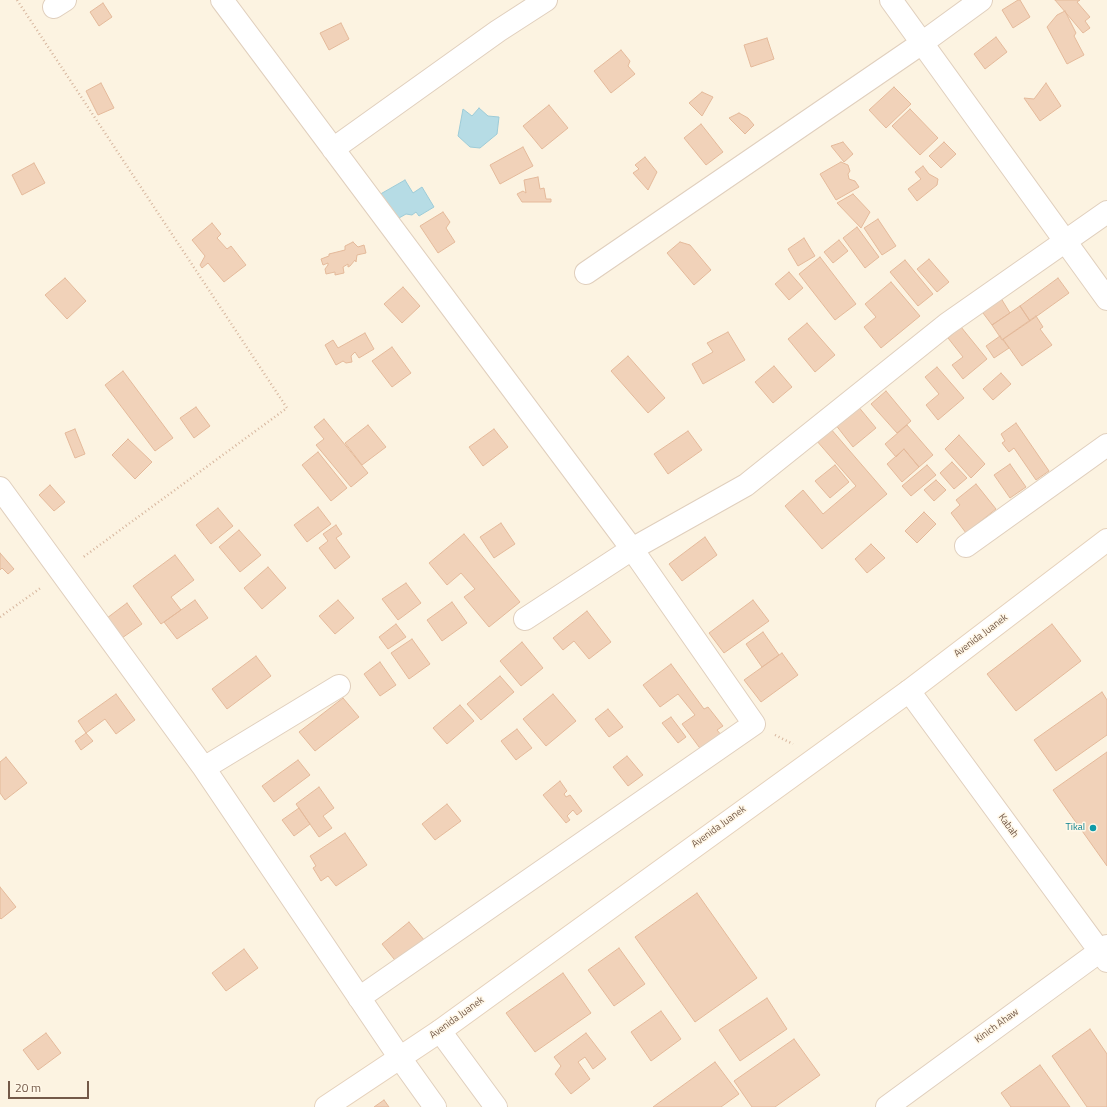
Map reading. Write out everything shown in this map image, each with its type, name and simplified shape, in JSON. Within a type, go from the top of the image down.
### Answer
[{"type":"street","points":[[222,0],[632,549],[754,724],[360,998]]},
{"type":"street","points":[[333,149],[498,31],[546,0]]},
{"type":"street","points":[[891,0],[1107,299]]},
{"type":"street","points":[[586,274],[922,43],[981,0]]},
{"type":"street","points":[[525,620],[632,549],[746,485],[947,324],[1107,212]]},
{"type":"street","points":[[966,546],[1107,445]]},
{"type":"street","points":[[0,488],[204,768],[400,1058],[435,1107]]},
{"type":"street","name":"Avenida Juanek","points":[[326,1107],[440,1031],[817,756],[909,691],[1107,540]]},
{"type":"street","points":[[204,768],[339,686]]},
{"type":"street","name":"Kabah","points":[[909,691],[1105,953]]},
{"type":"street","name":"Kinich Ahaw","points":[[887,1107],[1105,953]]},
{"type":"street","points":[[440,1031],[496,1107]]},
{"type":"path","points":[[0,617],[287,408],[17,0]]},
{"type":"path","points":[[754,724],[817,756]]},
{"type":"water","points":[[479,108],[488,116],[499,117],[497,134],[480,148],[470,147],[458,136],[463,109],[472,116]]},
{"type":"water","points":[[405,180],[413,193],[422,187],[434,207],[419,216],[416,212],[412,215],[406,214],[392,222],[377,196]]},
{"type":"building","points":[[1020,0],[1030,17],[1013,28],[1002,10]]},
{"type":"building","points":[[1055,0],[1080,0],[1077,2],[1090,17],[1085,21],[1090,28],[1083,33]]},
{"type":"building","points":[[103,3],[112,17],[99,26],[90,12]]},
{"type":"building","points":[[1065,11],[1076,33],[1074,36],[1084,55],[1067,64],[1047,27],[1057,15]]},
{"type":"building","points":[[341,23],[349,39],[329,50],[320,33]]},
{"type":"building","points":[[996,37],[1007,52],[985,69],[974,54]]},
{"type":"building","points":[[767,38],[774,59],[751,67],[744,45]]},
{"type":"building","points":[[621,50],[630,61],[628,66],[635,74],[611,93],[594,71]]},
{"type":"building","points":[[101,83],[114,108],[98,115],[86,91]]},
{"type":"building","points":[[1046,83],[1061,106],[1040,121],[1024,98],[1034,99]]},
{"type":"building","points":[[894,87],[911,104],[886,128],[869,110]]},
{"type":"building","points":[[702,92],[713,97],[702,116],[689,103]]},
{"type":"building","points":[[549,105],[568,128],[542,149],[523,126]]},
{"type":"building","points":[[910,109],[938,138],[920,155],[892,126]]},
{"type":"building","points":[[739,113],[748,118],[754,125],[745,134],[729,118]]},
{"type":"building","points":[[701,124],[723,152],[706,165],[684,138]]},
{"type":"building","points":[[843,142],[853,154],[844,162],[831,146]]},
{"type":"building","points":[[944,142],[956,154],[941,168],[929,156]]},
{"type":"building","points":[[523,147],[533,166],[500,184],[490,165]]},
{"type":"building","points":[[645,157],[657,172],[648,190],[633,173],[639,169],[635,165]]},
{"type":"building","points":[[841,162],[848,165],[850,171],[848,174],[849,179],[855,181],[859,187],[836,200],[820,174]]},
{"type":"building","points":[[34,163],[45,183],[22,195],[12,175]]},
{"type":"building","points":[[923,166],[929,174],[938,179],[937,185],[917,201],[908,189],[921,179],[915,172]]},
{"type":"building","points":[[538,177],[540,189],[544,188],[546,199],[551,199],[551,202],[522,202],[517,194],[523,191],[526,193],[524,180]]},
{"type":"building","points":[[853,194],[870,212],[861,228],[837,203]]},
{"type":"building","points":[[443,212],[450,222],[446,228],[455,242],[438,253],[420,226]]},
{"type":"building","points":[[878,219],[896,246],[882,255],[864,228]]},
{"type":"building","points":[[212,223],[221,234],[217,238],[227,249],[231,246],[246,265],[224,282],[208,263],[202,268],[200,265],[205,256],[192,240]]},
{"type":"building","points":[[857,227],[879,257],[865,268],[843,238]]},
{"type":"building","points":[[804,238],[815,256],[798,266],[788,249]]},
{"type":"building","points":[[839,240],[848,251],[833,263],[824,252]]},
{"type":"building","points":[[353,242],[358,247],[364,245],[366,253],[357,255],[356,262],[355,260],[350,266],[348,267],[348,264],[343,267],[344,273],[335,275],[335,272],[326,274],[325,269],[328,263],[323,265],[321,259],[329,256],[329,254],[345,250],[345,246]]},
{"type":"building","points":[[680,242],[690,245],[711,270],[694,285],[667,253]]},
{"type":"building","points":[[820,257],[856,304],[835,320],[799,274]]},
{"type":"building","points":[[929,259],[949,282],[937,292],[917,269]]},
{"type":"building","points":[[905,260],[933,294],[918,306],[890,272]]},
{"type":"building","points":[[789,272],[803,288],[789,300],[775,284]]},
{"type":"building","points":[[65,278],[86,301],[67,319],[45,295]]},
{"type":"building","points":[[1058,278],[1069,293],[1030,321],[1020,306]]},
{"type":"building","points":[[891,282],[920,316],[881,348],[864,327],[876,317],[865,304]]},
{"type":"building","points":[[403,287],[420,306],[402,323],[384,304]]},
{"type":"building","points":[[999,295],[1010,313],[992,325],[980,309]]},
{"type":"building","points":[[1020,306],[1030,321],[1002,340],[992,325]]},
{"type":"building","points":[[1036,316],[1043,327],[1040,329],[1052,345],[1022,366],[1003,339]]},
{"type":"building","points":[[807,323],[835,355],[815,372],[788,339]]},
{"type":"building","points":[[961,327],[987,359],[963,379],[952,365],[963,357],[948,338]]},
{"type":"building","points":[[728,332],[745,360],[703,384],[692,364],[713,352],[707,343]]},
{"type":"building","points":[[365,333],[374,349],[359,358],[355,352],[351,356],[352,362],[346,363],[343,361],[336,365],[325,345],[333,340],[338,348]]},
{"type":"building","points":[[1000,336],[1009,348],[994,358],[986,346]]},
{"type":"building","points":[[392,347],[411,373],[392,387],[372,361]]},
{"type":"building","points":[[628,356],[665,398],[648,413],[611,371]]},
{"type":"building","points":[[774,366],[792,387],[773,403],[755,382]]},
{"type":"building","points":[[937,367],[964,398],[938,420],[926,405],[939,394],[925,377]]},
{"type":"building","points":[[123,371],[173,438],[155,451],[105,385]]},
{"type":"building","points":[[1001,373],[1011,384],[993,400],[983,389]]},
{"type":"building","points":[[886,391],[911,421],[897,433],[871,404]]},
{"type":"building","points":[[857,405],[876,428],[853,447],[835,424]]},
{"type":"building","points":[[196,407],[210,426],[194,438],[180,418]]},
{"type":"building","points":[[324,419],[368,473],[351,487],[316,445],[324,439],[314,427]]},
{"type":"building","points":[[1016,423],[1049,471],[1036,480],[1014,448],[1009,452],[1002,443],[1005,441],[1001,434]]},
{"type":"building","points":[[368,425],[386,447],[362,465],[345,443]]},
{"type":"building","points":[[907,425],[933,455],[919,467],[904,449],[896,457],[885,444]]},
{"type":"building","points":[[830,428],[887,494],[822,549],[785,506],[803,490],[823,514],[856,486],[816,440]]},
{"type":"building","points":[[75,429],[85,454],[75,458],[65,433]]},
{"type":"building","points":[[494,429],[508,447],[483,466],[469,447]]},
{"type":"building","points":[[688,431],[702,450],[668,474],[654,454]]},
{"type":"building","points":[[959,435],[985,464],[971,478],[945,449]]},
{"type":"building","points":[[128,439],[152,462],[135,479],[112,455]]},
{"type":"building","points":[[904,449],[919,467],[902,482],[887,464]]},
{"type":"building","points":[[318,452],[347,488],[331,501],[302,465]]},
{"type":"building","points":[[952,462],[967,478],[954,489],[940,473]]},
{"type":"building","points":[[1010,464],[1026,487],[1010,498],[994,475]]},
{"type":"building","points":[[835,465],[849,482],[830,498],[815,481]]},
{"type":"building","points":[[927,465],[936,475],[911,496],[902,486]]},
{"type":"building","points":[[936,480],[946,490],[934,501],[924,490]]},
{"type":"building","points":[[976,484],[996,509],[966,533],[951,513],[960,505],[956,500]]},
{"type":"building","points":[[50,485],[65,502],[54,511],[39,495]]},
{"type":"building","points":[[318,507],[331,524],[307,542],[294,525]]},
{"type":"building","points":[[218,508],[233,526],[211,544],[196,525]]},
{"type":"building","points":[[924,512],[936,524],[917,543],[905,531]]},
{"type":"building","points":[[501,523],[515,544],[494,558],[480,537]]},
{"type":"building","points":[[336,525],[342,534],[336,538],[350,557],[335,569],[319,548],[328,541],[323,534]]},
{"type":"building","points":[[239,530],[261,555],[240,572],[219,547]]},
{"type":"building","points":[[464,534],[520,602],[489,627],[464,597],[475,589],[461,573],[447,585],[429,563]]},
{"type":"building","points":[[705,537],[717,555],[682,581],[669,564]]},
{"type":"building","points":[[871,544],[885,558],[867,573],[855,559]]},
{"type":"building","points":[[0,553],[14,569],[8,574],[2,568],[0,570]]},
{"type":"building","points":[[175,555],[194,580],[171,597],[181,610],[161,624],[133,586]]},
{"type":"building","points":[[268,567],[286,588],[262,609],[244,588]]},
{"type":"building","points":[[406,583],[421,603],[398,620],[382,599]]},
{"type":"building","points":[[195,600],[208,618],[177,639],[164,622]]},
{"type":"building","points":[[338,600],[354,618],[335,634],[319,616]]},
{"type":"building","points":[[753,600],[769,621],[724,653],[709,633]]},
{"type":"building","points":[[452,602],[467,623],[442,641],[427,620]]},
{"type":"building","points":[[127,603],[142,624],[122,638],[107,618]]},
{"type":"building","points":[[587,611],[611,642],[589,659],[574,641],[563,650],[553,638]]},
{"type":"building","points":[[396,624],[406,637],[388,649],[379,637]]},
{"type":"building","points":[[1052,624],[1081,661],[1016,711],[987,674]]},
{"type":"building","points":[[763,632],[779,655],[762,667],[746,644]]},
{"type":"building","points":[[412,639],[430,664],[409,679],[391,653]]},
{"type":"building","points":[[522,642],[543,668],[521,686],[500,661]]},
{"type":"building","points":[[782,653],[798,675],[761,702],[744,680]]},
{"type":"building","points":[[256,656],[271,676],[227,709],[212,689]]},
{"type":"building","points":[[380,662],[396,685],[380,696],[364,674]]},
{"type":"building","points":[[671,664],[704,709],[708,707],[723,726],[717,730],[722,736],[702,751],[682,724],[695,715],[678,694],[660,707],[643,685]]},
{"type":"building","points":[[500,676],[514,692],[481,720],[467,704]]},
{"type":"building","points":[[1102,692],[1107,700],[1107,735],[1056,771],[1034,740]]},
{"type":"building","points":[[116,694],[135,720],[116,734],[105,719],[86,733],[78,721]]},
{"type":"building","points":[[553,694],[576,721],[546,746],[523,719]]},
{"type":"building","points":[[343,698],[359,717],[315,751],[299,732]]},
{"type":"building","points":[[460,705],[474,721],[447,744],[433,728]]},
{"type":"building","points":[[608,709],[623,727],[609,737],[595,719]]},
{"type":"building","points":[[671,717],[686,737],[678,743],[662,723]]},
{"type":"building","points":[[517,729],[532,748],[516,760],[501,741]]},
{"type":"building","points":[[86,733],[93,741],[81,750],[75,741]]},
{"type":"building","name":"Tikal","points":[[1107,752],[1107,866],[1053,790]]},
{"type":"building","points":[[627,756],[643,775],[628,786],[613,767]]},
{"type":"building","points":[[6,757],[27,783],[5,800],[0,793],[0,762]]},
{"type":"building","points":[[298,760],[310,775],[274,802],[262,786]]},
{"type":"building","points":[[560,781],[567,791],[564,794],[566,797],[570,795],[582,811],[577,815],[573,810],[567,816],[570,820],[566,823],[543,795]]},
{"type":"building","points":[[319,787],[334,808],[323,816],[332,828],[319,837],[296,804]]},
{"type":"building","points":[[447,804],[461,821],[435,840],[422,824]]},
{"type":"building","points":[[299,808],[310,824],[294,836],[282,820]]},
{"type":"building","points":[[345,833],[367,865],[336,886],[328,876],[321,881],[313,868],[316,866],[310,856]]},
{"type":"building","points":[[0,887],[16,907],[1,919],[0,918]]},
{"type":"building","points":[[697,893],[757,978],[695,1022],[635,937]]},
{"type":"building","points":[[409,922],[425,941],[398,964],[382,944]]},
{"type":"building","points":[[619,948],[645,984],[614,1006],[588,970]]},
{"type":"building","points":[[244,949],[258,968],[226,991],[212,973]]},
{"type":"building","points":[[563,973],[591,1013],[535,1052],[506,1013]]},
{"type":"building","points":[[767,998],[787,1029],[740,1061],[719,1030]]},
{"type":"building","points":[[661,1011],[681,1039],[651,1061],[631,1032]]},
{"type":"building","points":[[1090,1029],[1107,1054],[1107,1107],[1087,1107],[1052,1056]]},
{"type":"building","points":[[46,1033],[61,1053],[38,1070],[23,1050]]},
{"type":"building","points":[[586,1033],[606,1059],[593,1069],[585,1057],[578,1062],[590,1079],[571,1094],[555,1074],[561,1066],[554,1057]]},
{"type":"building","points":[[794,1039],[820,1075],[775,1107],[752,1107],[734,1081]]},
{"type":"building","points":[[715,1062],[739,1094],[721,1107],[653,1107]]},
{"type":"building","points":[[1040,1065],[1070,1107],[1011,1107],[1001,1093]]},
{"type":"building","points":[[384,1100],[389,1107],[374,1107]]},
{"type":"place","name":"Tikal","points":[[1093,828]]}]
